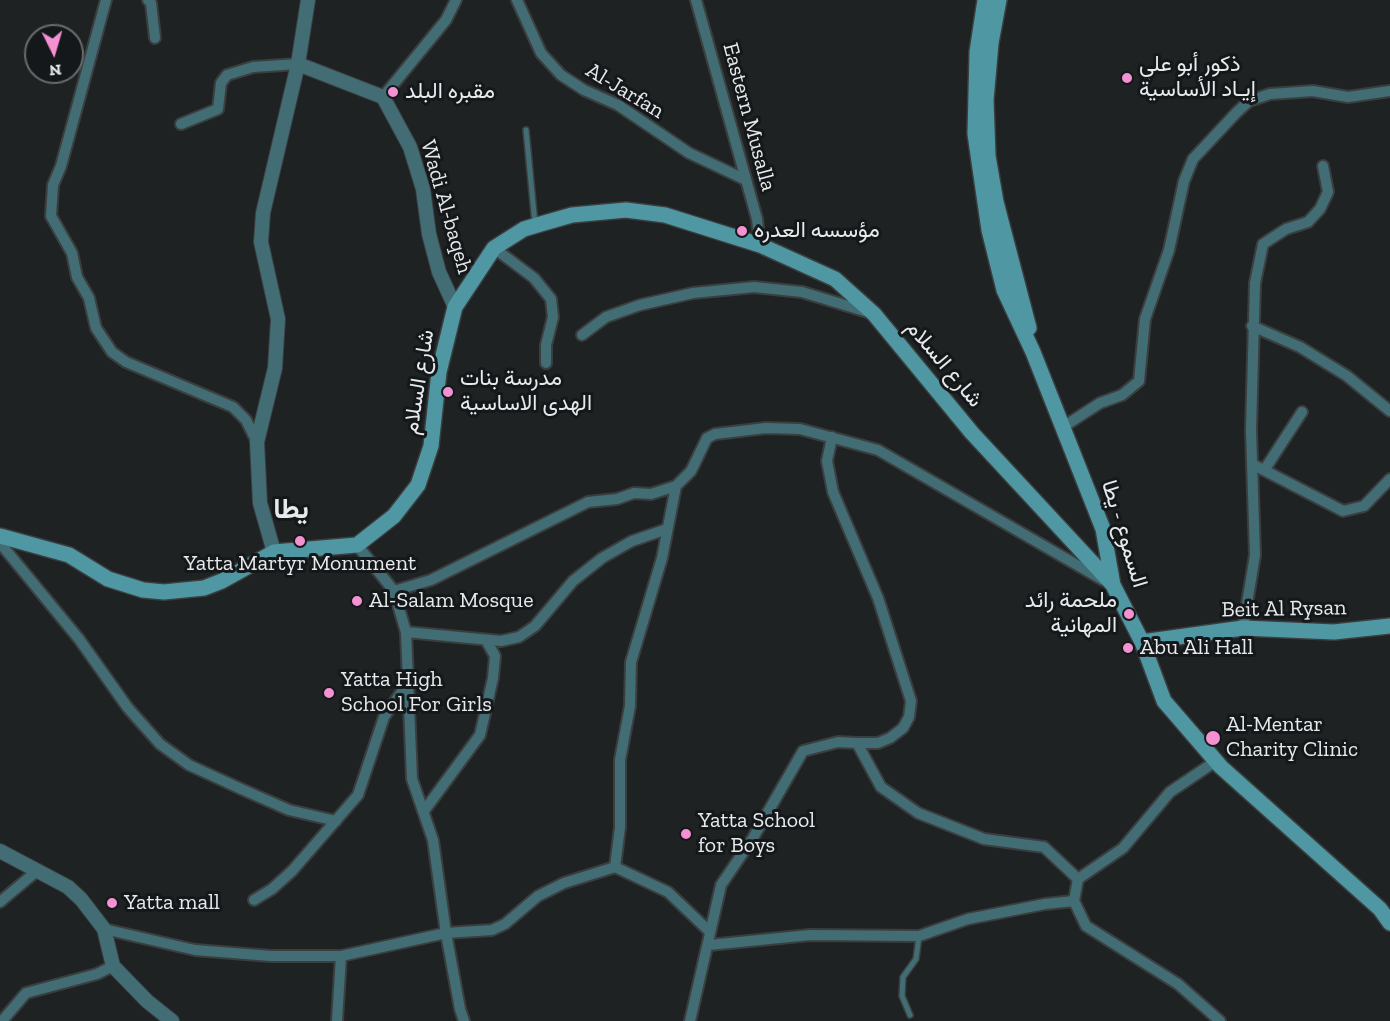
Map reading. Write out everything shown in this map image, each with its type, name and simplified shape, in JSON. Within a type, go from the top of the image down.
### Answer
[{"type":"main road","name":"السموع - يطا","points":[[985,0],[975,89],[975,134],[989,230],[1004,290],[1033,352],[1103,529],[1113,585],[1143,642],[1164,700],[1216,761],[1380,909],[1390,922]]},
{"type":"main road","name":"السموع - يطا","points":[[999,0],[991,43],[986,100],[988,156],[996,202],[1033,352]]},
{"type":"main road","name":"شارع السلام","points":[[357,545],[394,516],[418,485],[431,447],[439,372],[455,307],[494,248],[524,229],[535,225],[572,215],[626,210],[665,215],[728,237],[760,245],[835,279],[874,314],[972,433],[1113,585]]},
{"type":"main road","points":[[0,536],[69,555],[108,579],[143,590],[164,592],[204,588],[222,581],[274,552],[313,551],[357,545]]},
{"type":"main road","name":"Beit Al Rysan","points":[[1143,642],[1243,628],[1334,632],[1390,626]]},
{"type":"street","points":[[106,0],[62,166],[53,184],[51,216],[68,243],[77,277],[89,298],[96,328],[111,352],[126,362],[233,407],[246,420],[257,442]]},
{"type":"street","points":[[148,0],[151,3],[155,38]]},
{"type":"street","points":[[274,552],[260,503],[257,442],[275,368],[278,319],[261,247],[261,227],[298,64],[308,0]]},
{"type":"street","points":[[181,124],[218,110],[221,82],[227,75],[253,67],[298,64],[383,97],[446,20],[456,0]]},
{"type":"street","name":"Al-Jarfan","points":[[517,0],[542,53],[572,83],[618,105],[688,153],[746,180]]},
{"type":"street","name":"Eastern Musalla","points":[[696,0],[757,219],[760,245]]},
{"type":"street","points":[[1063,427],[1100,403],[1122,395],[1139,381],[1145,319],[1169,250],[1184,181],[1193,159],[1237,112],[1249,101],[1270,94],[1313,91],[1348,97],[1390,91]]},
{"type":"street","name":"Wadi Al-baqeh","points":[[383,97],[410,147],[423,189],[429,234],[439,272],[455,307]]},
{"type":"street","points":[[1243,628],[1254,562],[1252,326],[1255,283],[1263,244],[1286,229],[1308,222],[1320,209],[1328,192],[1323,166]]},
{"type":"street","points":[[494,248],[534,278],[550,299],[553,317],[546,345],[546,363]]},
{"type":"street","points":[[582,335],[606,317],[640,305],[693,293],[754,287],[802,292],[874,314]]},
{"type":"street","points":[[1252,326],[1300,347],[1347,376],[1390,411]]},
{"type":"street","points":[[1265,470],[1302,412]]},
{"type":"street","points":[[394,591],[431,580],[588,502],[617,499],[634,493],[651,494],[676,486],[691,471],[706,438],[715,434],[766,428],[800,429],[879,450],[1113,585]]},
{"type":"street","points":[[690,1021],[721,885],[753,838],[804,751],[838,742],[878,743],[890,738],[903,728],[909,717],[911,701],[878,598],[833,492],[827,461],[832,438]]},
{"type":"street","points":[[1252,464],[1331,507],[1347,512],[1364,506],[1390,479]]},
{"type":"street","points":[[615,867],[620,827],[620,759],[630,706],[631,662],[662,558],[676,486]]},
{"type":"street","points":[[406,632],[486,640],[510,640],[527,632],[573,581],[602,558],[632,541],[667,529]]},
{"type":"street","points":[[0,543],[79,639],[128,708],[160,744],[189,765],[289,810],[336,821]]},
{"type":"street","points":[[357,545],[394,591],[406,632],[412,778],[433,840],[446,933],[460,1009],[465,1021]]},
{"type":"street","points":[[424,811],[480,735],[493,678],[495,656],[486,640]]},
{"type":"street","points":[[254,900],[279,883],[358,795],[384,717],[407,684]]},
{"type":"street","points":[[857,743],[881,788],[918,813],[984,839],[1044,847],[1078,879]]},
{"type":"street","points":[[1216,761],[1170,792],[1123,848],[1078,879],[1074,901],[1086,926],[1178,984],[1220,1021]]},
{"type":"street","points":[[0,851],[68,887],[81,899],[104,929],[113,966],[147,1001],[172,1021]]},
{"type":"street","points":[[104,929],[195,950],[271,956],[341,956],[446,933],[492,930],[505,924],[538,896],[564,883],[615,867],[668,892],[710,932]]},
{"type":"street","points":[[0,902],[38,870]]},
{"type":"street","points":[[709,945],[810,935],[919,936],[968,918],[1074,901]]},
{"type":"street","points":[[337,1021],[341,956]]},
{"type":"street","points":[[2,1021],[26,993],[97,974],[113,966]]},
{"type":"lane","points":[[526,130],[535,225]]},
{"type":"lane","points":[[910,1015],[902,996],[903,977],[916,959],[919,936]]},
{"type":"place","name":"ذكور أبو علي إيـاد الأساسية","points":[[1127,78]]},
{"type":"place","name":"مقبره البلد","points":[[393,92]]},
{"type":"place","name":"مؤسسه العدره","points":[[742,231]]},
{"type":"place","name":"مدرسة بنات الهدى الاساسية","points":[[448,392]]},
{"type":"place","name":"Yatta Martyr Monument","points":[[300,541]]},
{"type":"place","name":"Al-Salam Mosque","points":[[357,601]]},
{"type":"place","name":"ملحمة رائد المهانية","points":[[1129,614]]},
{"type":"place","name":"Abu Ali Hall","points":[[1128,648]]},
{"type":"place","name":"Yatta High School For Girls","points":[[329,693]]},
{"type":"place","name":"Al-Mentar Charity Clinic","points":[[1213,738]]},
{"type":"place","name":"Yatta School for Boys","points":[[686,834]]},
{"type":"place","name":"Yatta mall","points":[[112,903]]},
{"type":"district","name":"يطا","points":[[291,510]]}]
